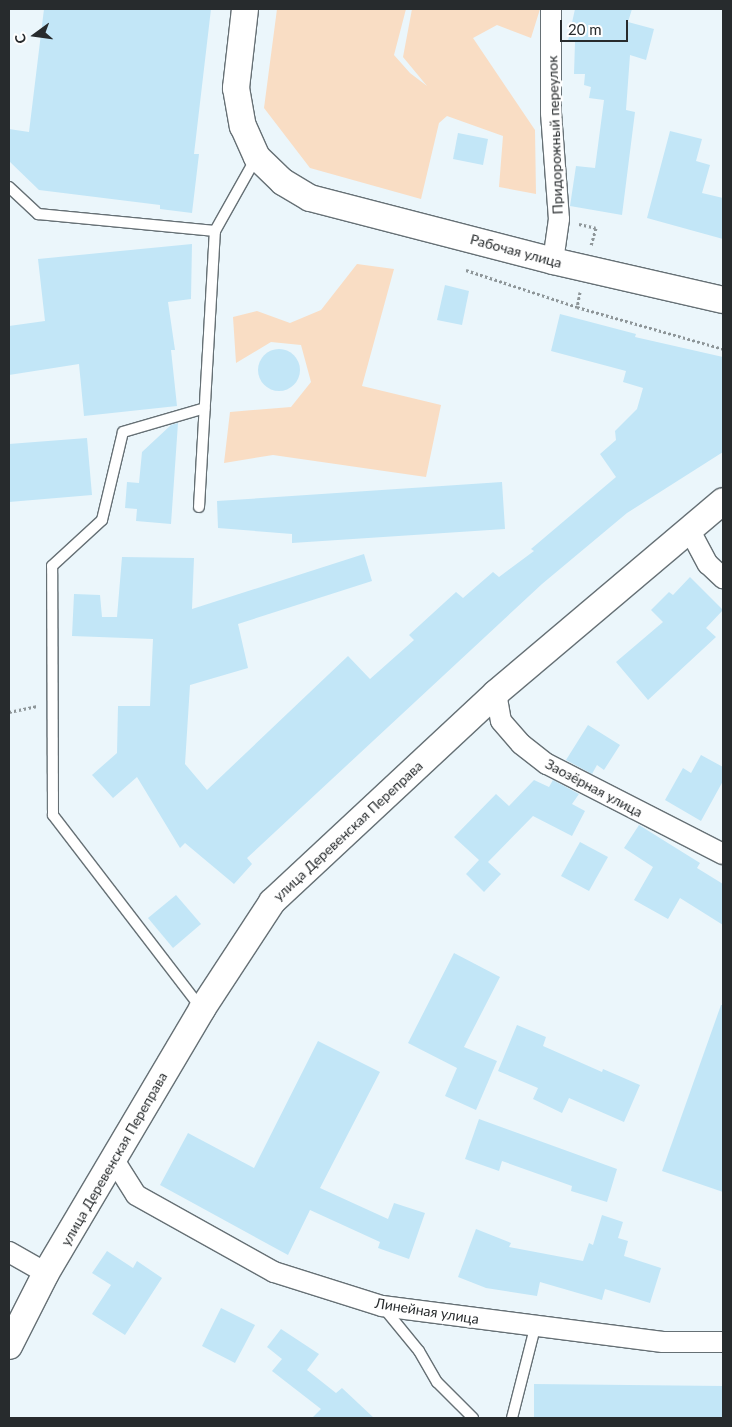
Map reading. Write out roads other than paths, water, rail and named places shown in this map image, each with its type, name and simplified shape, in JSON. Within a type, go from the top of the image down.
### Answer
[{"type":"street","points":[[245,9],[236,88],[243,126],[257,157]]},
{"type":"street","name":"Придорожный переулок","points":[[551,9],[551,113],[558,218],[553,261]]},
{"type":"street","name":"Рабочая улица","points":[[257,157],[283,182],[310,198],[553,261],[723,300]]},
{"type":"street","name":"улица Деревенская Переправа","points":[[9,1346],[46,1273],[202,1009],[272,902],[496,693],[723,501]]},
{"type":"street","points":[[690,529],[708,564],[723,578]]},
{"type":"street","name":"Заозёрная улица","points":[[496,693],[501,721],[521,744],[547,764],[723,854]]},
{"type":"street","name":"Линейная улица","points":[[114,1160],[136,1195],[274,1272],[382,1306],[535,1328],[663,1342],[723,1342]]},
{"type":"street","points":[[9,1252],[46,1273]]},
{"type":"lane","points":[[199,507],[215,231],[257,157]]},
{"type":"lane","points":[[9,187],[38,214],[215,231]]},
{"type":"lane","points":[[202,1009],[53,815],[52,566],[102,520],[123,432],[205,408]]},
{"type":"lane","points":[[382,1306],[420,1351],[437,1382],[473,1418]]},
{"type":"lane","points":[[512,1418],[535,1328]]}]
